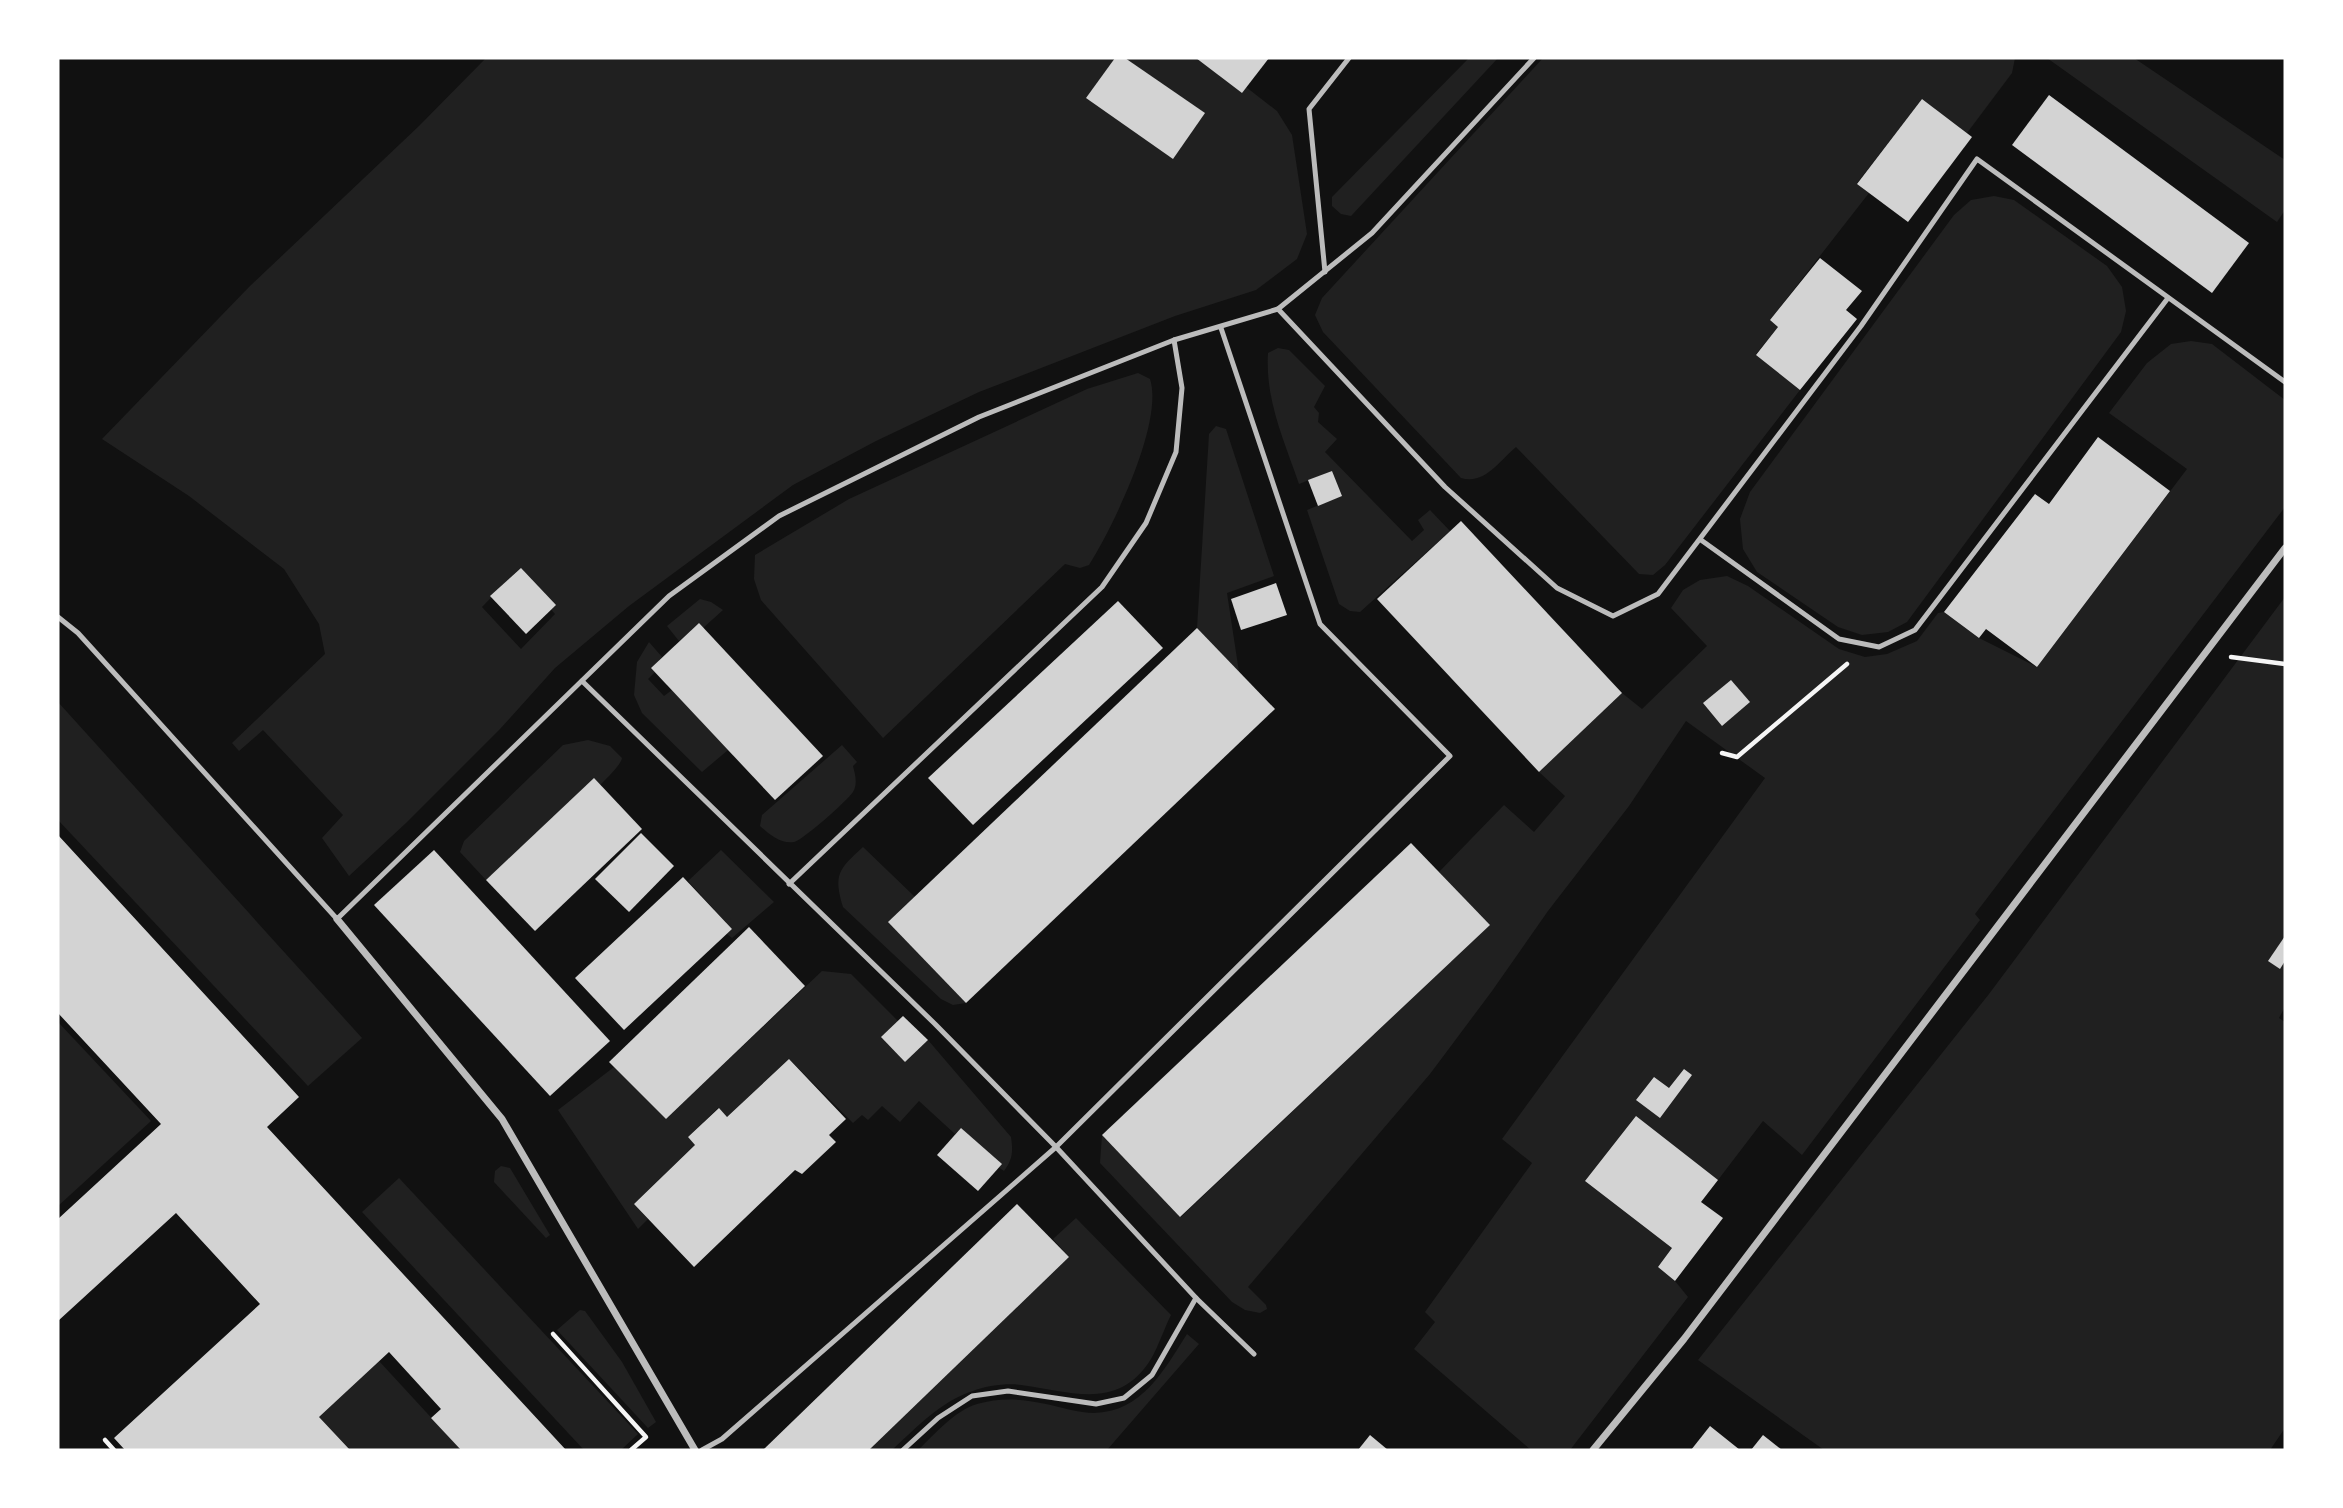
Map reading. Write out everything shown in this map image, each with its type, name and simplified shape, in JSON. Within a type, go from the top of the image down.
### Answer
[{"type":"street","points":[[1593,1450],[1684,1339],[2285,548]]},
{"type":"street","points":[[337,919],[502,1119],[695,1450]]},
{"type":"lane","points":[[1325,272],[1309,109],[1349,58]]},
{"type":"lane","points":[[58,617],[78,633],[337,919],[669,596],[779,516],[979,417],[1174,340],[1278,309],[1372,233],[1534,58]]},
{"type":"lane","points":[[1278,309],[1445,487],[1558,588],[1614,616],[1658,594],[1701,540],[1861,326],[1977,159],[2285,382]]},
{"type":"lane","points":[[1701,540],[1839,639],[1879,647],[1915,630],[2168,298]]},
{"type":"lane","points":[[702,1450],[722,1439],[1056,1147],[1450,756],[1320,624],[1221,328]]},
{"type":"lane","points":[[789,884],[1102,587],[1146,523],[1176,452],[1182,387],[1174,340]]},
{"type":"lane","points":[[582,681],[935,1024],[1056,1147],[1196,1298],[1254,1354]]},
{"type":"lane","points":[[903,1450],[938,1418],[972,1396],[1008,1391],[1096,1404],[1124,1398],[1152,1375],[1196,1298]]},
{"type":"path","points":[[1722,753],[1737,757],[1856,656],[1863,644]]},
{"type":"path","points":[[2206,654],[2285,664]]},
{"type":"path","points":[[553,1334],[646,1437],[631,1450]]},
{"type":"path","points":[[105,1440],[114,1450]]},
{"type":"shaded area","points":[[486,58],[1196,58],[1242,93],[1246,87],[1277,111],[1292,135],[1307,234],[1297,259],[1256,290],[1175,316],[979,392],[876,441],[793,485],[629,606],[555,668],[500,729],[349,876],[322,838],[343,815],[263,730],[239,751],[232,743],[325,654],[319,624],[284,569],[189,496],[102,439],[249,287],[419,126]],"holes":[[[517,571],[555,614],[521,649],[482,607]]]},
{"type":"shaded area","points":[[1469,58],[1498,58],[1351,216],[1341,214],[1332,206],[1332,197]]},
{"type":"shaded area","points":[[1543,58],[2015,58],[2012,73],[1967,133],[1922,99],[1857,183],[1869,193],[1770,320],[1778,327],[1756,354],[1800,390],[1665,565],[1653,575],[1639,574],[1516,447],[1484,475],[1470,479],[1461,478],[1323,332],[1315,315],[1322,298]]},
{"type":"shaded area","points":[[2047,58],[2134,58],[2285,160],[2285,210],[2277,222]]},
{"type":"shaded area","points":[[1994,196],[2014,200],[2107,266],[2122,287],[2126,311],[2121,332],[1907,622],[1888,632],[1862,635],[1838,627],[1757,572],[1743,549],[1740,519],[1750,492],[1954,215],[1971,200]]},
{"type":"shaded area","points":[[2191,341],[2212,344],[2285,400],[2285,507],[1975,914],[1980,920],[1802,1155],[1763,1121],[1718,1180],[1585,1181],[1672,1248],[1658,1267],[1675,1281],[1688,1297],[1570,1450],[1531,1450],[1414,1349],[1435,1322],[1425,1312],[1532,1163],[1502,1139],[1765,778],[1686,721],[1629,806],[1548,911],[1430,1074],[1248,1287],[1267,1309],[1260,1313],[1245,1310],[1232,1302],[1100,1163],[1102,1135],[1181,1217],[1490,925],[1439,872],[1504,805],[1534,832],[1565,796],[1539,772],[1622,693],[1642,709],[1707,646],[1671,608],[1683,590],[1700,580],[1727,576],[1748,586],[1839,649],[1865,657],[1887,654],[1917,641],[1938,613],[1944,612],[1979,638],[2037,667],[2187,469],[2109,413],[2147,363],[2171,344]]},
{"type":"shaded area","points":[[1278,348],[1289,350],[1325,386],[1314,407],[1319,413],[1318,422],[1337,439],[1325,452],[1412,541],[1424,530],[1418,520],[1430,510],[1450,531],[1360,612],[1350,611],[1339,604],[1307,510],[1341,496],[1332,471],[1299,484],[1277,420],[1269,387],[1268,353]]},
{"type":"shaded area","points":[[1138,373],[1150,379],[1150,421],[1123,501],[1089,565],[1080,568],[1065,564],[883,738],[761,600],[754,579],[755,555],[849,499],[1087,389]]},
{"type":"shaded area","points":[[1216,426],[1226,429],[1274,576],[1227,593],[1239,672],[1197,628],[1209,434]]},
{"type":"shaded area","points":[[2285,597],[2285,1007],[2279,1018],[2285,1022],[2285,1428],[2270,1450],[1824,1450],[1698,1360],[1989,994]]},
{"type":"shaded area","points":[[700,599],[723,610],[703,628],[699,623],[679,641],[667,626]]},
{"type":"shaded area","points":[[649,642],[662,657],[651,668],[655,672],[648,679],[664,696],[672,690],[728,750],[702,772],[642,713],[634,695],[637,662]]},
{"type":"shaded area","points":[[58,702],[362,1038],[308,1086],[58,820]]},
{"type":"shaded area","points":[[588,740],[610,746],[622,758],[616,768],[603,783],[486,880],[460,852],[464,841],[563,745]]},
{"type":"shaded area","points":[[842,745],[857,762],[853,766],[855,789],[843,803],[815,828],[794,842],[779,840],[760,826],[762,815]]},
{"type":"shaded area","points":[[863,847],[915,897],[889,922],[966,1003],[953,1005],[941,999],[843,907],[839,887],[840,873]]},
{"type":"shaded area","points":[[721,850],[774,902],[732,938],[727,934],[732,929],[688,881]]},
{"type":"shaded area","points":[[822,971],[851,974],[898,1021],[905,1062],[928,1040],[1011,1137],[1012,1155],[1004,1171],[961,1128],[955,1134],[919,1101],[900,1122],[882,1106],[868,1120],[862,1115],[853,1123],[789,1059],[727,1117],[718,1108],[688,1137],[695,1145],[634,1204],[648,1219],[638,1229],[558,1110],[614,1067],[666,1119]]},
{"type":"shaded area","points":[[58,1022],[151,1121],[58,1206]]},
{"type":"shaded area","points":[[501,1166],[510,1168],[550,1235],[546,1238],[494,1182],[495,1171]]},
{"type":"shaded area","points":[[399,1178],[638,1434],[621,1450],[584,1450],[362,1212]]},
{"type":"shaded area","points":[[1076,1218],[1171,1315],[1157,1348],[1138,1376],[1124,1386],[1092,1394],[1016,1384],[978,1389],[940,1408],[892,1450],[869,1450],[1069,1257],[1053,1239]]},
{"type":"shaded area","points":[[580,1310],[585,1311],[622,1362],[656,1422],[648,1428],[557,1330]]},
{"type":"shaded area","points":[[1187,1334],[1199,1344],[1107,1450],[918,1450],[960,1412],[986,1402],[1020,1400],[1094,1413],[1111,1411],[1126,1405],[1150,1387]]},
{"type":"shaded area","points":[[379,1361],[461,1450],[350,1450],[319,1417]]},
{"type":"building","points":[[1115,58],[1125,58],[1205,113],[1173,159],[1086,98]]},
{"type":"building","points":[[1196,58],[1269,58],[1242,93]]},
{"type":"building","points":[[2049,95],[2249,243],[2212,293],[2012,145]]},
{"type":"building","points":[[1922,99],[1972,137],[1908,222],[1857,184]]},
{"type":"building","points":[[1820,258],[1862,291],[1846,310],[1857,319],[1800,390],[1756,355],[1778,327],[1770,320]]},
{"type":"building","points":[[2098,437],[2170,491],[2037,667],[1986,629],[1979,638],[1944,612],[2035,494],[2049,504]]},
{"type":"building","points":[[1332,471],[1342,496],[1318,506],[1308,480]]},
{"type":"building","points":[[1461,521],[1622,693],[1539,772],[1377,599]]},
{"type":"building","points":[[521,568],[556,605],[526,634],[490,596]]},
{"type":"building","points":[[1276,583],[1287,615],[1241,630],[1231,599]]},
{"type":"building","points":[[1118,601],[1163,648],[973,825],[928,778]]},
{"type":"building","points":[[699,623],[823,756],[775,800],[651,668]]},
{"type":"building","points":[[1197,628],[1275,709],[966,1003],[888,922]]},
{"type":"building","points":[[1731,680],[1750,702],[1722,726],[1703,703]]},
{"type":"building","points":[[594,778],[642,829],[535,931],[486,880]]},
{"type":"building","points":[[641,833],[674,866],[629,912],[595,879]]},
{"type":"building","points":[[58,835],[299,1097],[267,1127],[566,1450],[461,1450],[431,1418],[441,1409],[389,1352],[319,1417],[350,1450],[125,1450],[114,1438],[260,1304],[176,1213],[58,1321],[58,1219],[161,1124],[58,1013]]},
{"type":"building","points":[[1411,843],[1490,925],[1180,1217],[1102,1135]]},
{"type":"building","points":[[434,850],[610,1041],[550,1096],[374,905]]},
{"type":"building","points":[[683,877],[732,929],[624,1030],[575,978]]},
{"type":"building","points":[[749,927],[805,986],[666,1119],[609,1062]]},
{"type":"building","points":[[2285,936],[2285,961],[2280,969],[2268,961]]},
{"type":"building","points":[[903,1016],[928,1040],[905,1062],[881,1037]]},
{"type":"building","points":[[789,1059],[846,1119],[829,1135],[836,1142],[802,1174],[795,1170],[694,1267],[634,1204],[695,1145],[688,1137],[719,1108],[727,1117]]},
{"type":"building","points":[[1684,1069],[1692,1075],[1660,1118],[1636,1100],[1654,1077],[1669,1088]]},
{"type":"building","points":[[1636,1116],[1718,1180],[1701,1202],[1723,1218],[1675,1281],[1658,1267],[1672,1248],[1585,1181]]},
{"type":"building","points":[[961,1128],[1002,1164],[978,1191],[937,1155]]},
{"type":"building","points":[[1017,1204],[1069,1257],[869,1450],[763,1450]]},
{"type":"building","points":[[1710,1426],[1740,1450],[1691,1450]]},
{"type":"building","points":[[1370,1435],[1388,1450],[1358,1450]]},
{"type":"building","points":[[1763,1435],[1782,1450],[1751,1450]]}]
